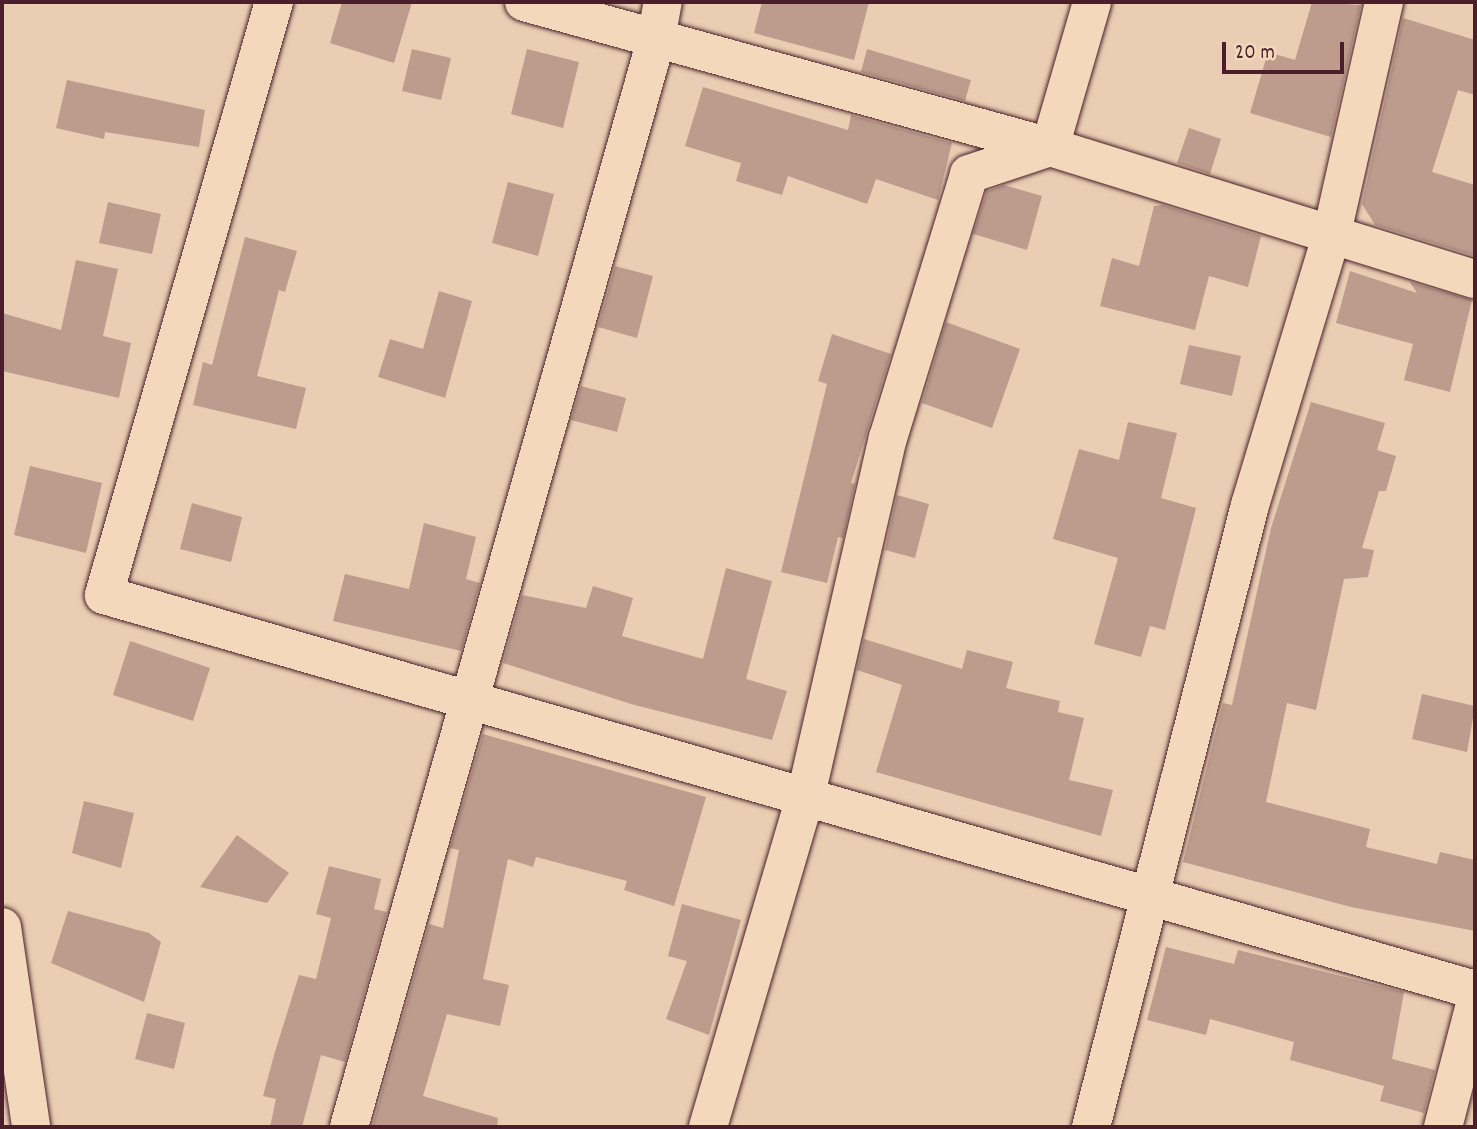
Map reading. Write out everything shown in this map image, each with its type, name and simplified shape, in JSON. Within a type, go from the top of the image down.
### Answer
[{"type":"street","points":[[274,2],[104,595],[1154,894],[1475,990]]},
{"type":"street","points":[[524,2],[1050,147],[1475,279]]},
{"type":"street","points":[[349,1127],[656,40],[663,2]]},
{"type":"street","points":[[1050,147],[1092,2]]},
{"type":"street","points":[[1091,1127],[1154,894],[1250,505],[1332,233],[1384,2]]},
{"type":"street","points":[[708,1127],[806,795],[888,438],[969,174],[1050,147]]},
{"type":"street","points":[[2,927],[31,1127]]},
{"type":"street","points":[[1443,1127],[1475,1004]]},
{"type":"building","points":[[342,2],[412,2],[394,63],[330,43]]},
{"type":"building","points":[[762,2],[869,2],[854,60],[754,33]]},
{"type":"building","points":[[1312,2],[1361,5],[1331,137],[1250,113],[1268,52],[1295,60]]},
{"type":"building","points":[[1403,18],[1475,40],[1475,95],[1458,90],[1432,172],[1475,185],[1475,256],[1375,225],[1362,204]]},
{"type":"building","points":[[412,49],[451,58],[441,100],[402,91]]},
{"type":"building","points":[[527,49],[579,62],[563,128],[511,114]]},
{"type":"building","points":[[867,49],[971,80],[965,101],[861,72]]},
{"type":"building","points":[[67,80],[205,110],[199,147],[105,132],[104,139],[56,128]]},
{"type":"building","points":[[703,87],[848,130],[851,115],[952,143],[938,200],[876,179],[867,204],[788,176],[782,195],[736,181],[741,163],[685,146]]},
{"type":"building","points":[[1189,128],[1221,139],[1210,174],[1177,163]]},
{"type":"building","points":[[508,182],[554,194],[538,256],[492,243]]},
{"type":"building","points":[[1004,185],[1042,196],[1027,250],[973,234],[987,191]]},
{"type":"building","points":[[108,202],[161,214],[152,254],[99,243]]},
{"type":"building","points":[[1163,205],[1261,236],[1248,287],[1209,276],[1195,330],[1100,306],[1112,258],[1139,266],[1154,206]]},
{"type":"building","points":[[245,237],[297,251],[285,292],[279,290],[257,376],[306,388],[296,429],[193,405],[203,362],[212,365]]},
{"type":"building","points":[[76,260],[118,269],[103,336],[131,343],[119,398],[2,371],[2,313],[61,330]]},
{"type":"building","points":[[615,266],[653,276],[637,338],[598,327]]},
{"type":"building","points":[[1350,271],[1417,293],[1410,282],[1472,300],[1450,392],[1404,380],[1413,344],[1336,323]]},
{"type":"building","points":[[439,291],[472,301],[445,398],[378,377],[390,339],[423,349]]},
{"type":"building","points":[[946,322],[1020,349],[992,428],[922,403]]},
{"type":"building","points":[[832,334],[891,354],[851,483],[855,484],[843,538],[838,537],[827,583],[781,572],[827,384],[818,381]]},
{"type":"building","points":[[1189,345],[1241,356],[1232,396],[1180,384]]},
{"type":"building","points":[[581,386],[626,398],[617,432],[571,420]]},
{"type":"building","points":[[1311,402],[1385,423],[1377,450],[1396,456],[1386,491],[1379,491],[1362,548],[1374,550],[1368,577],[1344,579],[1316,710],[1287,703],[1266,802],[1370,829],[1366,847],[1437,864],[1440,852],[1475,860],[1475,931],[1351,907],[1183,862],[1223,703],[1232,705],[1271,528]]},
{"type":"building","points":[[1128,422],[1177,433],[1161,498],[1196,508],[1165,630],[1150,626],[1141,657],[1094,644],[1118,558],[1053,539],[1079,449],[1119,460]]},
{"type":"building","points":[[30,466],[102,483],[86,553],[14,535]]},
{"type":"building","points":[[897,495],[929,504],[915,558],[885,550]]},
{"type":"building","points":[[192,503],[242,517],[231,562],[180,549]]},
{"type":"building","points":[[424,523],[476,537],[466,579],[480,583],[461,651],[333,621],[345,574],[409,589]]},
{"type":"building","points":[[726,568],[772,581],[746,679],[787,691],[772,740],[631,704],[503,663],[522,595],[586,608],[593,586],[633,598],[622,636],[703,659]]},
{"type":"building","points":[[864,639],[962,669],[967,650],[1013,662],[1006,688],[1060,701],[1058,712],[1084,718],[1069,780],[1113,790],[1101,836],[876,772],[902,685],[857,670]]},
{"type":"building","points":[[130,641],[210,668],[193,721],[113,695]]},
{"type":"building","points":[[1422,694],[1475,706],[1467,752],[1412,739]]},
{"type":"building","points":[[483,734],[706,797],[674,906],[624,890],[627,881],[536,857],[533,867],[508,859],[483,979],[509,985],[500,1026],[447,1014],[423,1096],[498,1118],[497,1127],[372,1127],[429,924],[443,928],[459,850],[450,848]]},
{"type":"building","points":[[84,801],[134,813],[121,868],[72,853]]},
{"type":"building","points":[[237,835],[289,873],[267,903],[200,887]]},
{"type":"building","points":[[329,866],[381,879],[374,909],[387,912],[345,1062],[321,1055],[302,1127],[270,1127],[276,1099],[263,1096],[299,975],[316,979],[331,918],[316,914]]},
{"type":"building","points":[[682,904],[741,920],[709,1035],[666,1019],[687,961],[668,956]]},
{"type":"building","points":[[68,911],[149,933],[161,942],[144,1002],[51,963]]},
{"type":"building","points":[[1166,947],[1234,964],[1238,950],[1404,992],[1392,1059],[1435,1070],[1424,1113],[1380,1101],[1384,1086],[1290,1060],[1294,1042],[1210,1019],[1206,1035],[1147,1020]]},
{"type":"building","points":[[147,1013],[185,1023],[174,1069],[135,1059]]}]
